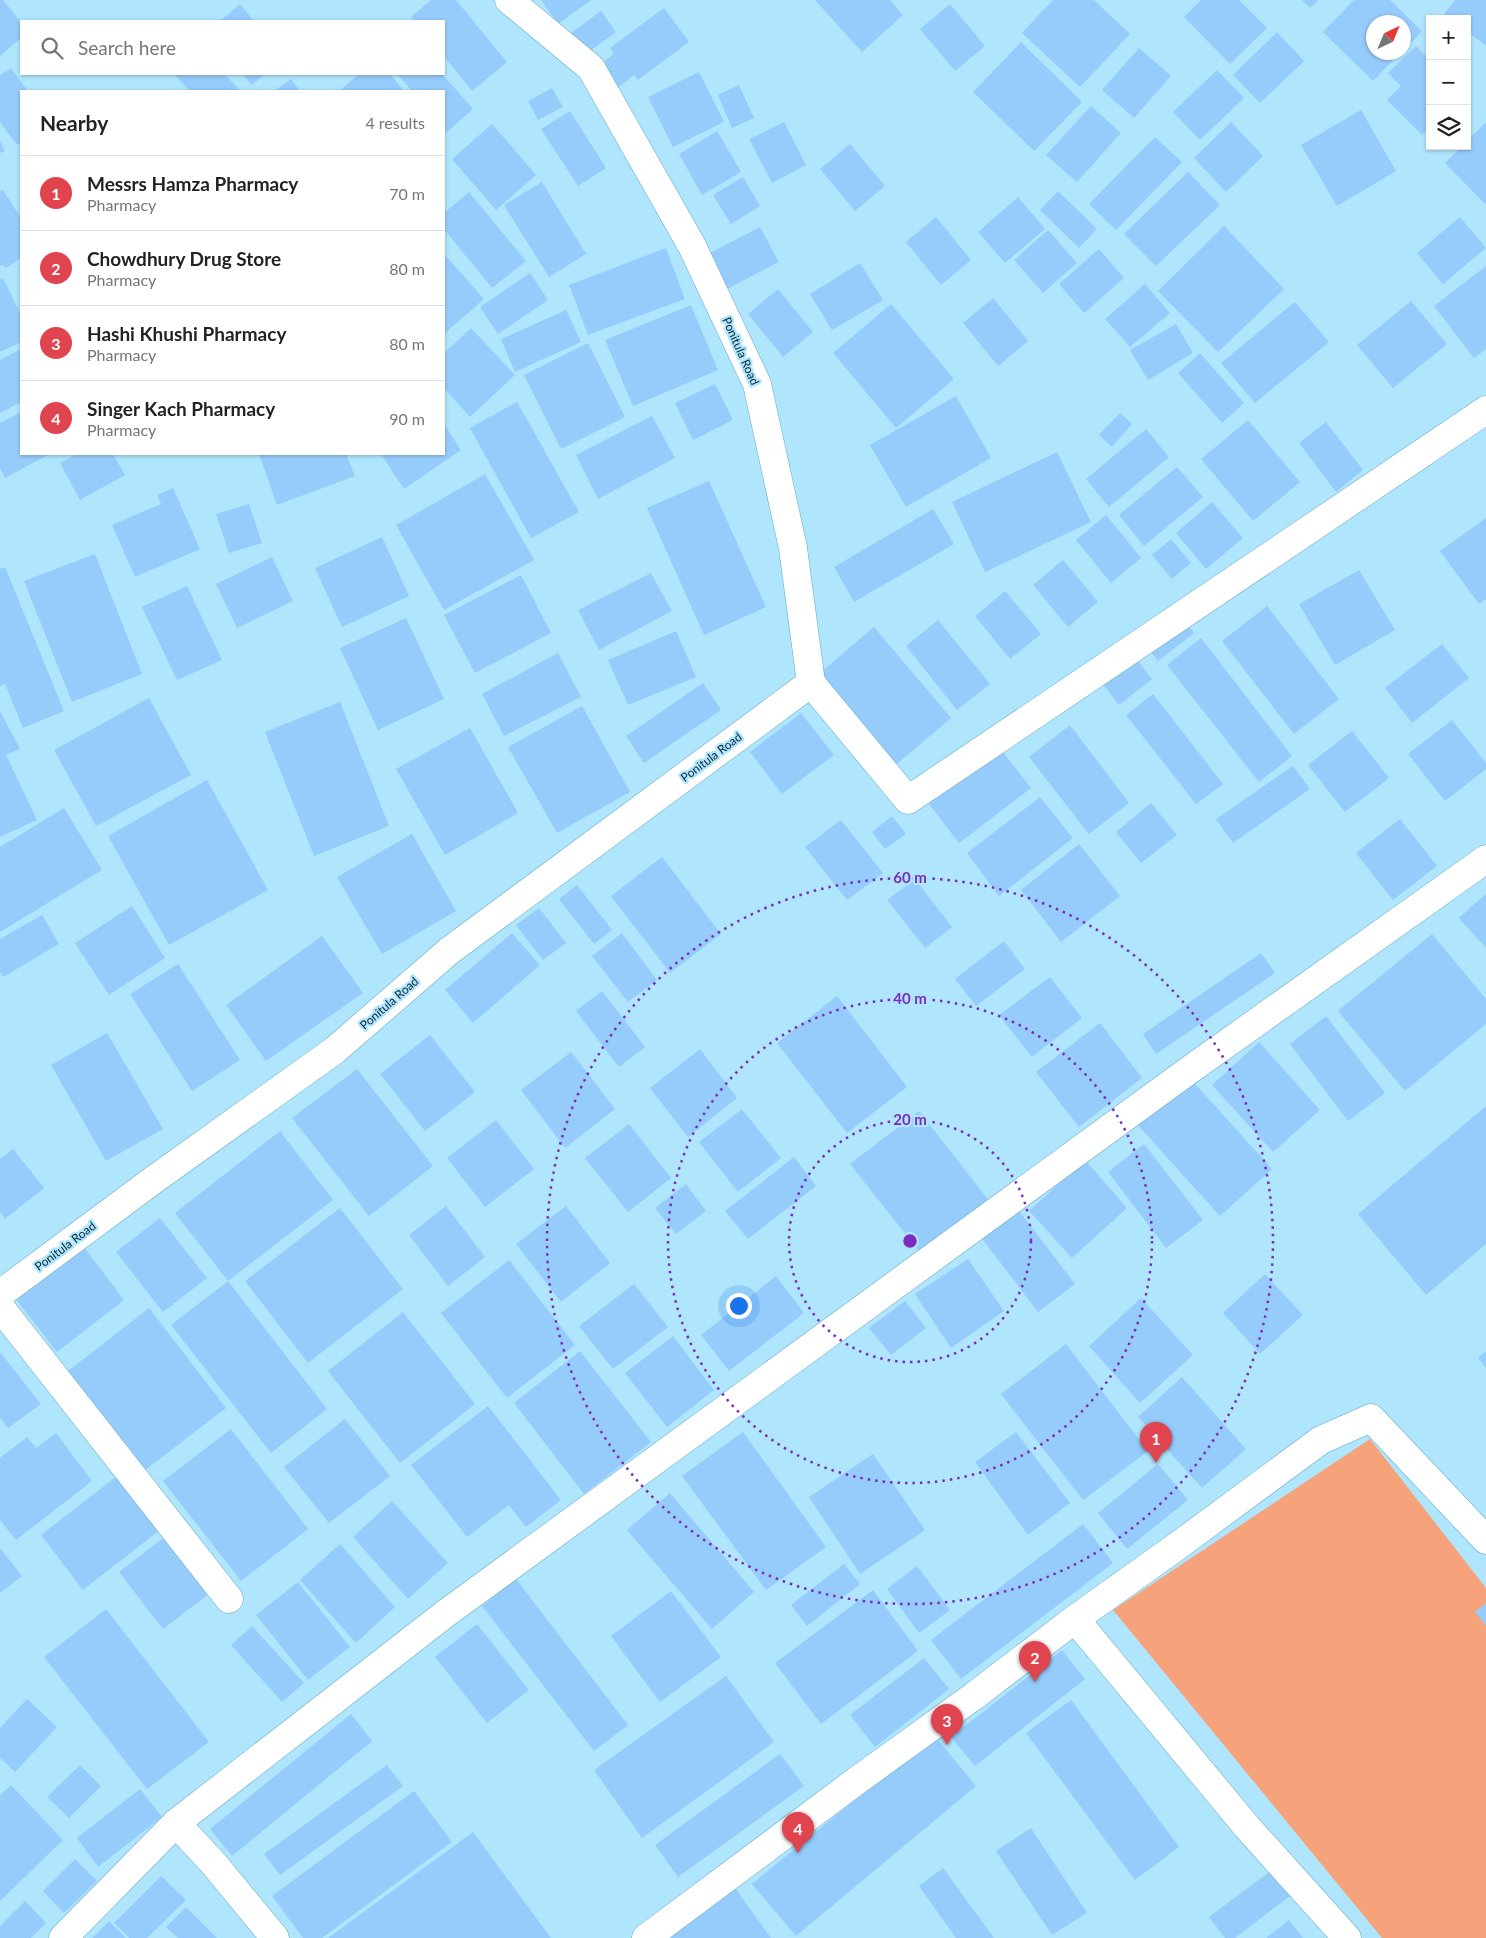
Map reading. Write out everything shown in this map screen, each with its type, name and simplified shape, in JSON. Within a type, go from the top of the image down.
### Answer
[{"type":"street","name":"Ponitula Road","points":[[0,1294],[152,1181],[334,1050],[449,951],[810,683],[793,548],[757,384],[692,246],[591,68],[509,0]]},
{"type":"street","points":[[810,683],[908,800],[1486,410]]},
{"type":"street","points":[[63,1938],[176,1823],[444,1614],[1188,1070],[1486,859]]},
{"type":"street","points":[[0,1307],[229,1600]]},
{"type":"street","points":[[646,1938],[859,1778],[974,1696],[1075,1619],[1176,1548],[1321,1440],[1371,1418],[1486,1540]]},
{"type":"street","points":[[1075,1619],[1247,1827],[1347,1938]]},
{"type":"street","points":[[176,1823],[214,1864],[275,1938]]},
{"type":"shaded area","points":[[1370,1439],[1486,1588],[1486,1938],[1382,1938],[1113,1610]]},
{"type":"building","points":[[0,0],[3,0],[20,21],[20,39],[0,56]]},
{"type":"building","points":[[431,0],[456,0],[507,62],[472,91],[445,57],[445,20],[414,20],[411,17]]},
{"type":"building","points":[[541,0],[591,0],[558,24]]},
{"type":"building","points":[[815,0],[890,0],[903,15],[862,52]]},
{"type":"building","points":[[1053,0],[1094,0],[1130,34],[1080,87],[1022,33]]},
{"type":"building","points":[[1201,0],[1239,0],[1267,28],[1230,64],[1184,17]]},
{"type":"building","points":[[1302,0],[1318,0],[1310,8]]},
{"type":"building","points":[[1354,0],[1390,0],[1405,15],[1366,15],[1366,60],[1393,60],[1373,81],[1323,32]]},
{"type":"building","points":[[1455,0],[1486,0],[1486,46],[1471,34],[1471,15],[1444,14]]},
{"type":"building","points":[[240,4],[253,20],[221,20]]},
{"type":"building","points":[[950,4],[985,46],[955,71],[920,29]]},
{"type":"building","points":[[664,8],[689,42],[638,80],[634,75],[616,89],[598,66],[614,54],[610,48]]},
{"type":"building","points":[[601,11],[616,32],[586,54],[571,33]]},
{"type":"building","points":[[1411,20],[1422,31],[1411,43]]},
{"type":"building","points":[[1277,32],[1304,61],[1260,103],[1233,75]]},
{"type":"building","points":[[1021,42],[1082,102],[1034,151],[973,92]]},
{"type":"building","points":[[1416,46],[1426,56],[1426,132],[1422,135],[1387,100],[1401,86],[1388,73],[1401,60],[1411,60],[1411,51]]},
{"type":"building","points":[[1139,48],[1171,76],[1134,118],[1102,90]]},
{"type":"building","points":[[11,68],[27,90],[20,90],[20,143],[17,145],[0,122],[0,75]]},
{"type":"building","points":[[1217,70],[1244,98],[1200,140],[1173,112]]},
{"type":"building","points":[[699,72],[724,122],[673,147],[648,97]]},
{"type":"building","points":[[175,75],[225,75],[240,90],[189,90]]},
{"type":"building","points":[[243,75],[264,75],[252,85]]},
{"type":"building","points":[[358,75],[391,75],[403,90],[340,90]]},
{"type":"building","points":[[398,75],[443,75],[473,109],[447,132],[445,129],[445,90],[411,90]]},
{"type":"building","points":[[291,79],[299,90],[275,90]]},
{"type":"building","points":[[739,85],[754,118],[732,128],[718,95]]},
{"type":"building","points":[[552,88],[563,107],[538,120],[528,101]]},
{"type":"building","points":[[1091,106],[1121,133],[1077,182],[1046,155]]},
{"type":"building","points":[[1361,110],[1396,171],[1337,206],[1301,145]]},
{"type":"building","points":[[570,111],[606,168],[578,186],[541,129]]},
{"type":"building","points":[[784,122],[806,165],[772,183],[749,139]]},
{"type":"building","points":[[1231,122],[1263,156],[1226,192],[1194,158]]},
{"type":"building","points":[[1486,122],[1486,205],[1445,163],[1458,150],[1471,150],[1471,137]]},
{"type":"building","points":[[492,124],[536,175],[496,210],[452,159]]},
{"type":"building","points":[[717,131],[741,172],[702,195],[679,154]]},
{"type":"building","points":[[1155,137],[1182,162],[1116,230],[1089,204]]},
{"type":"building","points":[[0,141],[5,151],[0,153]]},
{"type":"building","points":[[850,144],[885,186],[855,211],[820,169]]},
{"type":"building","points":[[1188,172],[1220,205],[1156,266],[1124,234]]},
{"type":"building","points":[[743,177],[760,206],[731,224],[713,195]]},
{"type":"building","points":[[542,182],[586,254],[549,277],[504,205]]},
{"type":"building","points":[[3,190],[20,216],[20,259],[6,268],[3,265],[0,266],[0,191]]},
{"type":"building","points":[[1058,191],[1097,229],[1079,248],[1040,210]]},
{"type":"building","points":[[469,192],[526,261],[492,288],[445,230],[445,212]]},
{"type":"building","points":[[1018,197],[1045,229],[1005,263],[978,232]]},
{"type":"building","points":[[936,217],[971,260],[941,285],[906,242]]},
{"type":"building","points":[[1460,217],[1486,248],[1443,284],[1417,253]]},
{"type":"building","points":[[1224,226],[1284,289],[1218,352],[1158,291]]},
{"type":"building","points":[[760,227],[779,262],[727,289],[708,254]]},
{"type":"building","points":[[1048,230],[1077,263],[1043,293],[1014,260]]},
{"type":"building","points":[[666,248],[685,299],[588,335],[569,285]]},
{"type":"building","points":[[1099,249],[1124,278],[1084,313],[1059,284]]},
{"type":"building","points":[[445,255],[484,299],[445,333]]},
{"type":"building","points":[[860,263],[883,300],[832,330],[810,294]]},
{"type":"building","points":[[1486,266],[1486,349],[1474,358],[1434,306]]},
{"type":"building","points":[[530,273],[548,300],[498,334],[480,307]]},
{"type":"building","points":[[3,278],[20,313],[20,342],[0,352],[0,279]]},
{"type":"building","points":[[1145,284],[1170,313],[1130,347],[1105,319]]},
{"type":"building","points":[[778,289],[813,332],[783,357],[748,314]]},
{"type":"building","points":[[993,298],[1028,341],[998,366],[963,323]]},
{"type":"building","points":[[1411,301],[1447,344],[1393,388],[1357,345]]},
{"type":"building","points":[[1295,302],[1329,342],[1255,403],[1221,363]]},
{"type":"building","points":[[891,304],[954,379],[896,428],[833,353]]},
{"type":"building","points":[[691,305],[718,370],[633,406],[605,340]]},
{"type":"building","points":[[566,310],[581,342],[515,372],[501,339]]},
{"type":"building","points":[[1176,324],[1193,353],[1148,380],[1130,350]]},
{"type":"building","points":[[471,328],[515,375],[470,417],[445,389],[445,352]]},
{"type":"building","points":[[588,343],[625,417],[561,449],[524,375]]},
{"type":"building","points":[[20,350],[20,403],[0,413],[0,360]]},
{"type":"building","points":[[1200,353],[1244,403],[1222,423],[1178,373]]},
{"type":"building","points":[[715,384],[733,420],[693,440],[675,403]]},
{"type":"building","points":[[956,396],[991,458],[906,507],[870,445]]},
{"type":"building","points":[[517,402],[579,512],[531,538],[470,428]]},
{"type":"building","points":[[20,413],[20,455],[48,455],[5,478],[0,468],[0,423]]},
{"type":"building","points":[[1120,413],[1132,424],[1112,447],[1099,435]]},
{"type":"building","points":[[652,416],[675,458],[598,499],[576,455]]},
{"type":"building","points":[[1248,420],[1300,482],[1253,521],[1201,459]]},
{"type":"building","points":[[1326,422],[1363,470],[1336,492],[1299,443]]},
{"type":"building","points":[[445,426],[461,450],[404,489],[382,455],[445,455]]},
{"type":"building","points":[[1146,429],[1169,457],[1109,507],[1086,479]]},
{"type":"building","points":[[1057,452],[1091,522],[985,572],[952,502]]},
{"type":"building","points":[[75,455],[114,455],[125,475],[80,500],[60,463]]},
{"type":"building","points":[[259,455],[346,455],[355,476],[277,505]]},
{"type":"building","points":[[1177,467],[1203,497],[1144,546],[1119,515]]},
{"type":"building","points":[[485,474],[534,560],[444,610],[396,525]]},
{"type":"building","points":[[709,481],[766,607],[704,635],[647,508]]},
{"type":"building","points":[[173,488],[200,549],[135,577],[112,525],[161,504],[157,495]]},
{"type":"building","points":[[1212,502],[1243,538],[1206,569],[1176,533]]},
{"type":"building","points":[[249,504],[262,543],[229,553],[216,514]]},
{"type":"building","points":[[933,509],[954,544],[854,602],[834,567]]},
{"type":"building","points":[[1106,515],[1141,558],[1111,583],[1076,540]]},
{"type":"building","points":[[1486,518],[1486,599],[1479,604],[1440,551]]},
{"type":"building","points":[[382,537],[409,596],[342,627],[315,568]]},
{"type":"building","points":[[1171,539],[1191,563],[1172,579],[1152,555]]},
{"type":"building","points":[[95,554],[142,674],[72,702],[24,581]]},
{"type":"building","points":[[272,557],[293,601],[237,628],[216,584]]},
{"type":"building","points":[[1063,560],[1098,602],[1068,627],[1033,585]]},
{"type":"building","points":[[5,567],[64,711],[23,728],[5,684],[0,686],[0,569]]},
{"type":"building","points":[[1359,570],[1395,630],[1335,665],[1299,604]]},
{"type":"building","points":[[651,573],[672,611],[599,650],[578,610]]},
{"type":"building","points":[[521,575],[551,633],[475,673],[444,615]]},
{"type":"building","points":[[187,586],[222,660],[177,680],[142,607]]},
{"type":"building","points":[[1005,591],[1041,634],[1010,659],[975,616]]},
{"type":"building","points":[[1267,606],[1339,699],[1294,734],[1222,641]]},
{"type":"building","points":[[1176,609],[1194,633],[1158,661],[1139,637]]},
{"type":"building","points":[[406,618],[444,699],[378,730],[340,648]]},
{"type":"building","points":[[938,620],[990,684],[957,710],[906,646]]},
{"type":"building","points":[[874,627],[951,718],[891,769],[814,678]]},
{"type":"building","points":[[676,631],[696,677],[628,705],[608,660]]},
{"type":"building","points":[[1201,638],[1292,756],[1259,782],[1167,665]]},
{"type":"building","points":[[1442,644],[1469,678],[1412,723],[1385,688]]},
{"type":"building","points":[[1128,648],[1152,679],[1119,705],[1095,674]]},
{"type":"building","points":[[558,653],[581,697],[504,736],[482,694]]},
{"type":"building","points":[[703,683],[721,710],[644,763],[626,736]]},
{"type":"building","points":[[1153,694],[1223,784],[1196,804],[1126,715]]},
{"type":"building","points":[[149,698],[191,775],[96,826],[54,750]]},
{"type":"building","points":[[340,702],[389,826],[314,856],[265,732]]},
{"type":"building","points":[[582,706],[630,792],[557,833],[508,747]]},
{"type":"building","points":[[0,711],[20,749],[6,755],[37,820],[0,837]]},
{"type":"building","points":[[801,713],[834,755],[782,794],[750,752]]},
{"type":"building","points":[[1452,720],[1486,763],[1486,769],[1445,801],[1408,754]]},
{"type":"building","points":[[1070,725],[1129,803],[1089,834],[1029,757]]},
{"type":"building","points":[[470,728],[518,813],[445,855],[396,769]]},
{"type":"building","points":[[1352,731],[1389,778],[1345,812],[1308,765]]},
{"type":"building","points":[[993,739],[1031,788],[959,843],[922,795]]},
{"type":"building","points":[[1293,766],[1310,789],[1233,843],[1216,819]]},
{"type":"building","points":[[207,780],[268,890],[169,945],[108,836]]},
{"type":"building","points":[[1040,797],[1073,838],[999,896],[967,853]]},
{"type":"building","points":[[1151,803],[1177,835],[1141,863],[1116,832]]},
{"type":"building","points":[[64,808],[102,870],[0,932],[0,847]]},
{"type":"building","points":[[892,816],[906,834],[885,849],[872,832]]},
{"type":"building","points":[[1400,819],[1437,866],[1393,900],[1356,853]]},
{"type":"building","points":[[841,820],[883,873],[847,900],[805,847]]},
{"type":"building","points":[[412,834],[456,911],[382,954],[337,877]]},
{"type":"building","points":[[1079,844],[1120,896],[1061,942],[1021,890]]},
{"type":"building","points":[[662,857],[721,934],[670,973],[611,896]]},
{"type":"building","points":[[915,879],[952,927],[925,948],[887,900]]},
{"type":"building","points":[[577,885],[612,930],[594,944],[559,899]]},
{"type":"building","points":[[1486,894],[1486,948],[1459,918]]},
{"type":"building","points":[[132,906],[165,958],[109,995],[75,943]]},
{"type":"building","points":[[539,908],[566,943],[543,960],[516,925]]},
{"type":"building","points":[[42,915],[59,944],[3,977],[0,972],[0,939]]},
{"type":"building","points":[[512,933],[540,965],[473,1023],[445,990]]},
{"type":"building","points":[[622,933],[657,980],[628,1002],[592,956]]},
{"type":"building","points":[[1432,934],[1486,999],[1486,1024],[1405,1091],[1338,1011]]},
{"type":"building","points":[[322,936],[363,993],[266,1061],[226,1005]]},
{"type":"building","points":[[1004,941],[1025,969],[976,1006],[955,979]]},
{"type":"building","points":[[1261,953],[1275,973],[1156,1054],[1143,1034]]},
{"type":"building","points":[[178,964],[240,1060],[192,1091],[130,994]]},
{"type":"building","points":[[1050,977],[1082,1018],[1032,1057],[999,1015]]},
{"type":"building","points":[[602,991],[645,1047],[619,1067],[576,1011]]},
{"type":"building","points":[[837,996],[907,1087],[847,1133],[777,1043]]},
{"type":"building","points":[[1326,1016],[1385,1093],[1348,1121],[1290,1044]]},
{"type":"building","points":[[1100,1023],[1142,1078],[1079,1127],[1036,1072]]},
{"type":"building","points":[[107,1033],[163,1129],[106,1161],[51,1065]]},
{"type":"building","points":[[430,1035],[475,1092],[425,1131],[380,1074]]},
{"type":"building","points":[[1259,1042],[1320,1110],[1273,1152],[1212,1085]]},
{"type":"building","points":[[700,1049],[737,1098],[688,1137],[650,1088]]},
{"type":"building","points":[[571,1052],[615,1109],[565,1148],[521,1090]]},
{"type":"building","points":[[357,1069],[433,1166],[369,1216],[292,1118]]},
{"type":"building","points":[[1188,1076],[1272,1169],[1220,1216],[1136,1123]]},
{"type":"building","points":[[1486,1106],[1486,1244],[1426,1295],[1358,1214]]},
{"type":"building","points":[[742,1109],[781,1158],[738,1192],[699,1142]]},
{"type":"building","points":[[919,1111],[990,1202],[922,1255],[850,1164]]},
{"type":"building","points":[[496,1120],[534,1169],[485,1207],[447,1158]]},
{"type":"building","points":[[629,1124],[671,1178],[628,1212],[585,1158]]},
{"type":"building","points":[[280,1131],[333,1200],[228,1281],[175,1213]]},
{"type":"building","points":[[1144,1144],[1203,1220],[1166,1248],[1108,1172]]},
{"type":"building","points":[[13,1149],[44,1188],[5,1219],[0,1212],[0,1159]]},
{"type":"building","points":[[794,1157],[816,1186],[748,1239],[725,1211]]},
{"type":"building","points":[[1085,1160],[1127,1208],[1072,1258],[1029,1211]]},
{"type":"building","points":[[686,1184],[706,1211],[676,1234],[655,1208]]},
{"type":"building","points":[[446,1206],[485,1257],[448,1286],[409,1235]]},
{"type":"building","points":[[566,1206],[610,1263],[561,1302],[516,1244]]},
{"type":"building","points":[[340,1208],[403,1289],[308,1363],[245,1281]]},
{"type":"building","points":[[1017,1208],[1075,1284],[1038,1312],[980,1236]]},
{"type":"building","points":[[160,1218],[207,1278],[163,1312],[116,1252]]},
{"type":"building","points":[[80,1242],[124,1300],[57,1352],[12,1294]]},
{"type":"building","points":[[968,1259],[1004,1311],[951,1348],[915,1294]]},
{"type":"building","points":[[509,1260],[575,1345],[507,1398],[441,1313]]},
{"type":"building","points":[[1265,1274],[1303,1315],[1260,1354],[1223,1313]]},
{"type":"building","points":[[776,1276],[804,1313],[729,1371],[701,1335]]},
{"type":"building","points":[[228,1281],[327,1409],[271,1453],[171,1325]]},
{"type":"building","points":[[634,1284],[668,1327],[613,1369],[579,1326]]},
{"type":"building","points":[[1141,1298],[1193,1355],[1140,1403],[1089,1346]]},
{"type":"building","points":[[905,1301],[926,1328],[891,1355],[869,1328]]},
{"type":"building","points":[[149,1308],[226,1408],[140,1474],[63,1375]]},
{"type":"building","points":[[403,1312],[475,1404],[400,1463],[328,1371]]},
{"type":"building","points":[[673,1336],[714,1390],[667,1427],[625,1373]]},
{"type":"building","points":[[1066,1344],[1148,1451],[1083,1500],[1001,1394]]},
{"type":"building","points":[[580,1351],[651,1442],[584,1494],[514,1403]]},
{"type":"building","points":[[1486,1351],[1486,1368],[1478,1358]]},
{"type":"building","points":[[0,1352],[41,1404],[8,1428],[0,1418]]},
{"type":"building","points":[[1182,1377],[1246,1449],[1202,1488],[1138,1417]]},
{"type":"building","points":[[488,1406],[561,1500],[526,1527],[509,1505],[467,1537],[411,1465]]},
{"type":"building","points":[[345,1419],[390,1476],[329,1523],[284,1467]]},
{"type":"building","points":[[231,1429],[308,1529],[241,1581],[163,1481]]},
{"type":"building","points":[[743,1432],[826,1547],[766,1590],[682,1476]]},
{"type":"building","points":[[1016,1432],[1070,1503],[1028,1535],[975,1462]]},
{"type":"building","points":[[56,1433],[92,1481],[16,1540],[0,1520],[0,1458],[27,1437],[36,1448]]},
{"type":"building","points":[[873,1454],[925,1530],[860,1574],[809,1497]]},
{"type":"building","points":[[1158,1464],[1188,1500],[1127,1549],[1098,1513]]},
{"type":"building","points":[[117,1476],[160,1530],[83,1590],[41,1535]]},
{"type":"building","points":[[670,1493],[754,1592],[712,1629],[627,1530]]},
{"type":"building","points":[[392,1501],[448,1563],[408,1599],[353,1537]]},
{"type":"building","points":[[1083,1524],[1113,1563],[961,1679],[931,1640]]},
{"type":"building","points":[[166,1536],[210,1593],[163,1629],[119,1572]]},
{"type":"building","points":[[340,1544],[395,1607],[356,1643],[300,1580]]},
{"type":"building","points":[[0,1548],[22,1576],[0,1593]]},
{"type":"building","points":[[844,1564],[860,1584],[807,1626],[791,1605]]},
{"type":"building","points":[[917,1566],[950,1610],[919,1633],[887,1589]]},
{"type":"building","points":[[516,1579],[628,1725],[594,1751],[482,1606]]},
{"type":"building","points":[[298,1582],[350,1647],[308,1680],[256,1615]]},
{"type":"building","points":[[873,1590],[918,1651],[821,1724],[775,1663]]},
{"type":"building","points":[[671,1591],[721,1657],[660,1702],[611,1636]]},
{"type":"building","points":[[1486,1603],[1486,1626],[1475,1612]]},
{"type":"building","points":[[106,1609],[209,1742],[147,1789],[44,1657]]},
{"type":"building","points":[[477,1624],[529,1690],[487,1723],[435,1657]]},
{"type":"building","points":[[252,1626],[304,1683],[282,1702],[231,1645]]},
{"type":"building","points":[[1062,1650],[1085,1679],[975,1766],[951,1737]]},
{"type":"building","points":[[924,1658],[949,1689],[875,1747],[850,1715]]},
{"type":"building","points":[[726,1676],[774,1742],[642,1838],[594,1770]]},
{"type":"building","points":[[27,1699],[57,1727],[15,1772],[0,1758],[0,1728]]},
{"type":"building","points":[[1071,1700],[1179,1847],[1135,1880],[1026,1733]]},
{"type":"building","points":[[351,1714],[372,1741],[232,1856],[210,1829]]},
{"type":"building","points":[[934,1735],[976,1786],[796,1936],[752,1884]]},
{"type":"building","points":[[780,1754],[804,1786],[678,1877],[655,1845]]},
{"type":"building","points":[[80,1765],[101,1786],[69,1818],[47,1797]]},
{"type":"building","points":[[387,1765],[403,1786],[280,1875],[264,1854]]},
{"type":"building","points":[[11,1785],[63,1840],[0,1901],[0,1795]]},
{"type":"building","points":[[140,1789],[162,1817],[98,1867],[77,1838]]},
{"type":"building","points":[[414,1791],[452,1842],[322,1938],[303,1938],[272,1896]]},
{"type":"building","points":[[1031,1828],[1087,1913],[1052,1935],[996,1851]]},
{"type":"building","points":[[473,1832],[551,1938],[328,1938]]},
{"type":"building","points":[[75,1859],[97,1881],[64,1913],[43,1891]]},
{"type":"building","points":[[1276,1867],[1294,1893],[1235,1938],[1225,1938],[1209,1917]]},
{"type":"building","points":[[943,1868],[994,1938],[956,1938],[919,1886]]},
{"type":"building","points":[[161,1876],[186,1900],[147,1938],[129,1938],[114,1923]]},
{"type":"building","points":[[735,1888],[771,1938],[665,1938]]},
{"type":"building","points":[[25,1901],[46,1923],[31,1938],[0,1938],[0,1926]]},
{"type":"building","points":[[186,1907],[217,1938],[178,1938],[166,1927]]},
{"type":"building","points":[[1289,1920],[1303,1938],[1266,1938]]},
{"type":"building","points":[[109,1921],[126,1938],[92,1938]]},
{"type":"place","name":"Messrs Hamza Pharmacy","points":[[1156,1463]]},
{"type":"place","name":"Chowdhury Drug Store","points":[[1035,1682]]},
{"type":"place","name":"Hashi Khushi Pharmacy","points":[[947,1745]]},
{"type":"place","name":"Singer Kach Pharmacy","points":[[798,1853]]}]
